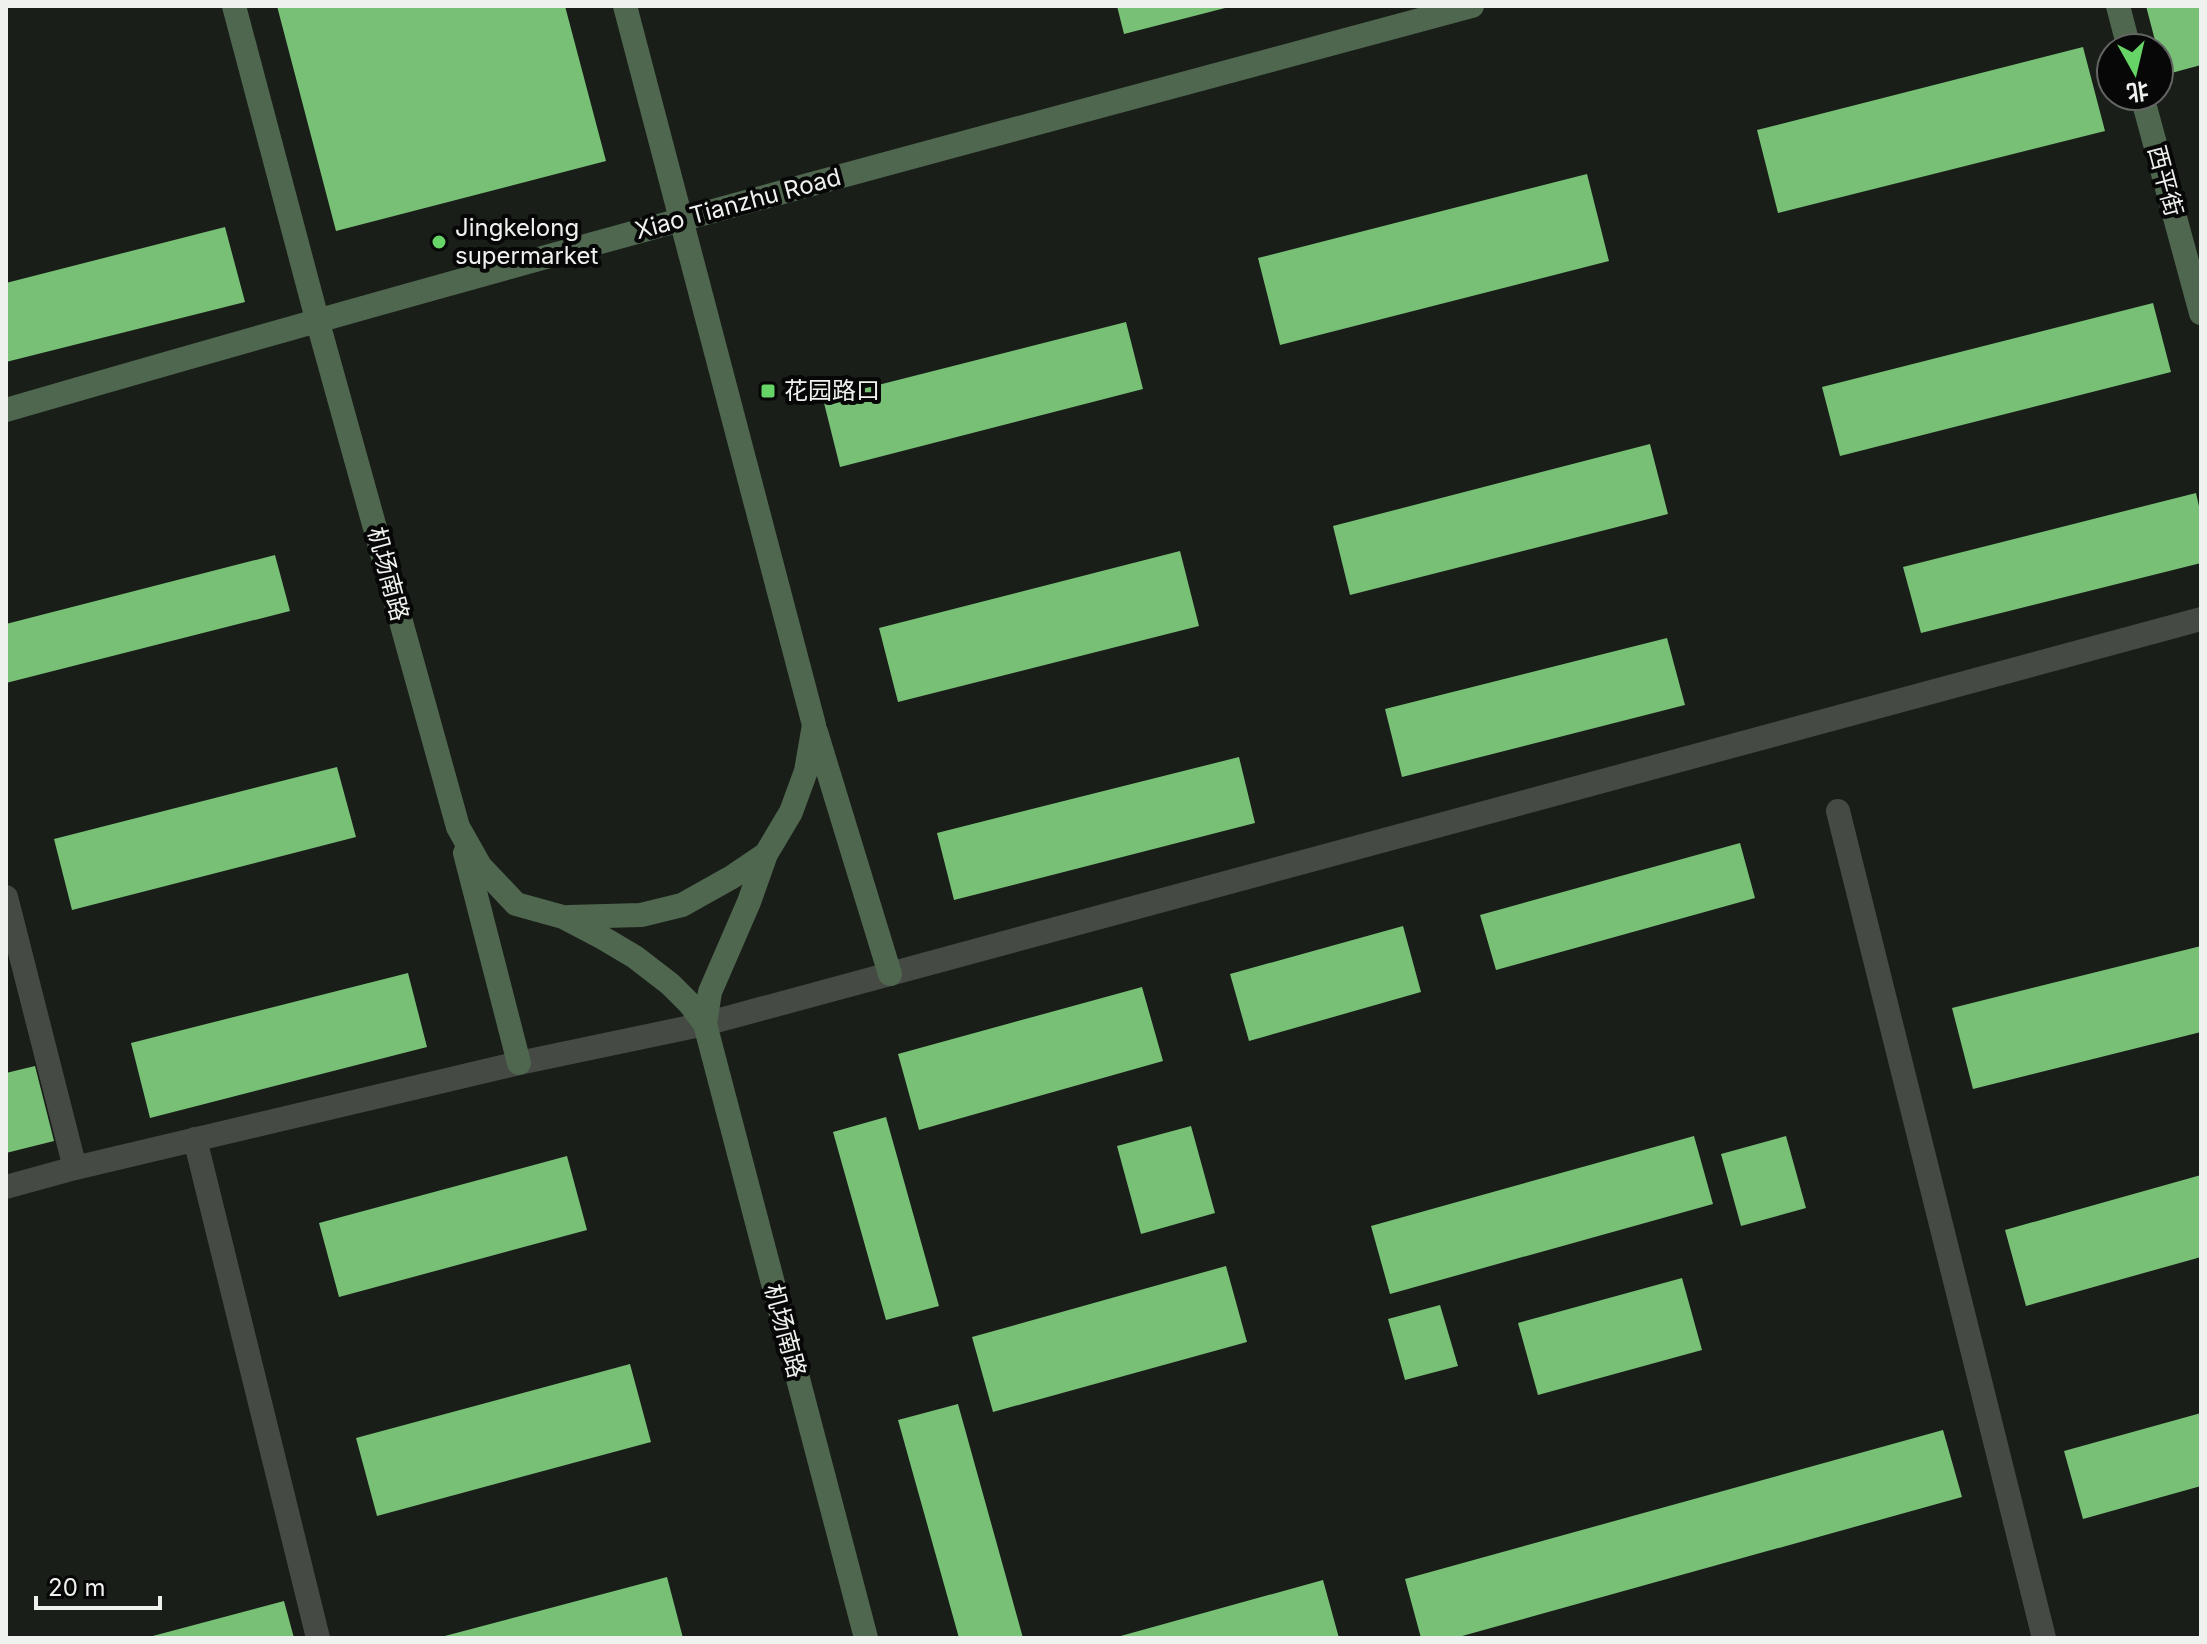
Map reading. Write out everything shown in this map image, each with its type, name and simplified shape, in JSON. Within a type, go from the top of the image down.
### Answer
[{"type":"street","name":"机场南路","points":[[234,6],[458,827],[480,866],[516,904],[563,917],[635,957],[670,984],[705,1024],[866,1638]]},
{"type":"street","name":"机场南路","points":[[625,6],[814,725],[801,785],[791,812],[766,854],[710,992],[705,1024]]},
{"type":"street","name":"Xiao Tianzhu Road","points":[[6,410],[317,319],[1472,6]]},
{"type":"street","points":[[2118,6],[2125,32]]},
{"type":"street","name":"西平街","points":[[2146,112],[2201,313]]},
{"type":"street","points":[[6,1187],[519,1063],[705,1024],[2201,619]]},
{"type":"street","points":[[814,725],[890,974]]},
{"type":"street","points":[[1838,811],[2044,1638]]},
{"type":"street","points":[[458,827],[519,1063]]},
{"type":"street","points":[[563,917],[641,915],[682,905],[766,854]]},
{"type":"street","points":[[6,897],[75,1168]]},
{"type":"street","points":[[195,1139],[318,1638]]},
{"type":"building","points":[[277,6],[565,6],[606,161],[336,231]]},
{"type":"building","points":[[1117,6],[1229,6],[1229,7],[1124,34]]},
{"type":"building","points":[[2146,6],[2201,6],[2201,65],[2175,72],[2175,32],[2153,32]]},
{"type":"building","points":[[2083,47],[2095,93],[2095,112],[2100,112],[2105,131],[1778,213],[1757,130]]},
{"type":"building","points":[[1587,174],[1609,261],[1280,345],[1258,258]]},
{"type":"building","points":[[225,227],[245,302],[6,362],[6,283]]},
{"type":"building","points":[[2153,303],[2171,372],[1840,456],[1822,387]]},
{"type":"building","points":[[1126,322],[1143,389],[840,467],[823,399]]},
{"type":"building","points":[[1650,444],[1668,514],[1350,595],[1333,526]]},
{"type":"building","points":[[2196,493],[2201,515],[2201,563],[1921,633],[1903,567]]},
{"type":"building","points":[[1180,551],[1199,626],[898,702],[879,628]]},
{"type":"building","points":[[275,555],[290,611],[6,683],[6,624]]},
{"type":"building","points":[[1667,638],[1685,705],[1402,777],[1385,709]]},
{"type":"building","points":[[1239,757],[1255,823],[954,900],[937,833]]},
{"type":"building","points":[[337,767],[356,837],[72,910],[54,839]]},
{"type":"building","points":[[1740,843],[1755,898],[1496,970],[1480,915]]},
{"type":"building","points":[[1403,926],[1421,992],[1249,1041],[1230,974]]},
{"type":"building","points":[[2201,946],[2201,1032],[1973,1089],[1952,1008]]},
{"type":"building","points":[[408,973],[427,1047],[150,1118],[131,1043]]},
{"type":"building","points":[[1142,987],[1163,1061],[919,1130],[898,1054]]},
{"type":"building","points":[[35,1066],[54,1141],[6,1153],[6,1073]]},
{"type":"building","points":[[886,1117],[939,1306],[886,1320],[833,1132]]},
{"type":"building","points":[[1191,1126],[1215,1213],[1141,1234],[1117,1146]]},
{"type":"building","points":[[1694,1136],[1713,1204],[1390,1294],[1371,1226]]},
{"type":"building","points":[[1786,1136],[1806,1208],[1741,1226],[1721,1154]]},
{"type":"building","points":[[567,1156],[587,1230],[339,1297],[319,1223]]},
{"type":"building","points":[[2201,1175],[2201,1257],[2026,1306],[2005,1230]]},
{"type":"building","points":[[1226,1266],[1247,1342],[993,1412],[972,1337]]},
{"type":"building","points":[[1682,1278],[1702,1350],[1538,1395],[1518,1323]]},
{"type":"building","points":[[1440,1305],[1458,1366],[1405,1380],[1388,1319]]},
{"type":"building","points":[[630,1364],[651,1442],[377,1516],[356,1438]]},
{"type":"building","points":[[958,1404],[1023,1638],[959,1638],[898,1420]]},
{"type":"building","points":[[2201,1413],[2201,1486],[2083,1519],[2064,1451]]},
{"type":"building","points":[[1943,1430],[1962,1497],[1455,1638],[1421,1638],[1405,1579]]},
{"type":"building","points":[[667,1577],[683,1638],[441,1638],[441,1637]]},
{"type":"building","points":[[1323,1580],[1339,1638],[1117,1638],[1117,1637]]},
{"type":"building","points":[[284,1601],[294,1638],[149,1638],[149,1637]]},
{"type":"place","name":"Jingkelong supermarket","points":[[439,242]]},
{"type":"place","name":"花园路口","points":[[768,391]]}]
